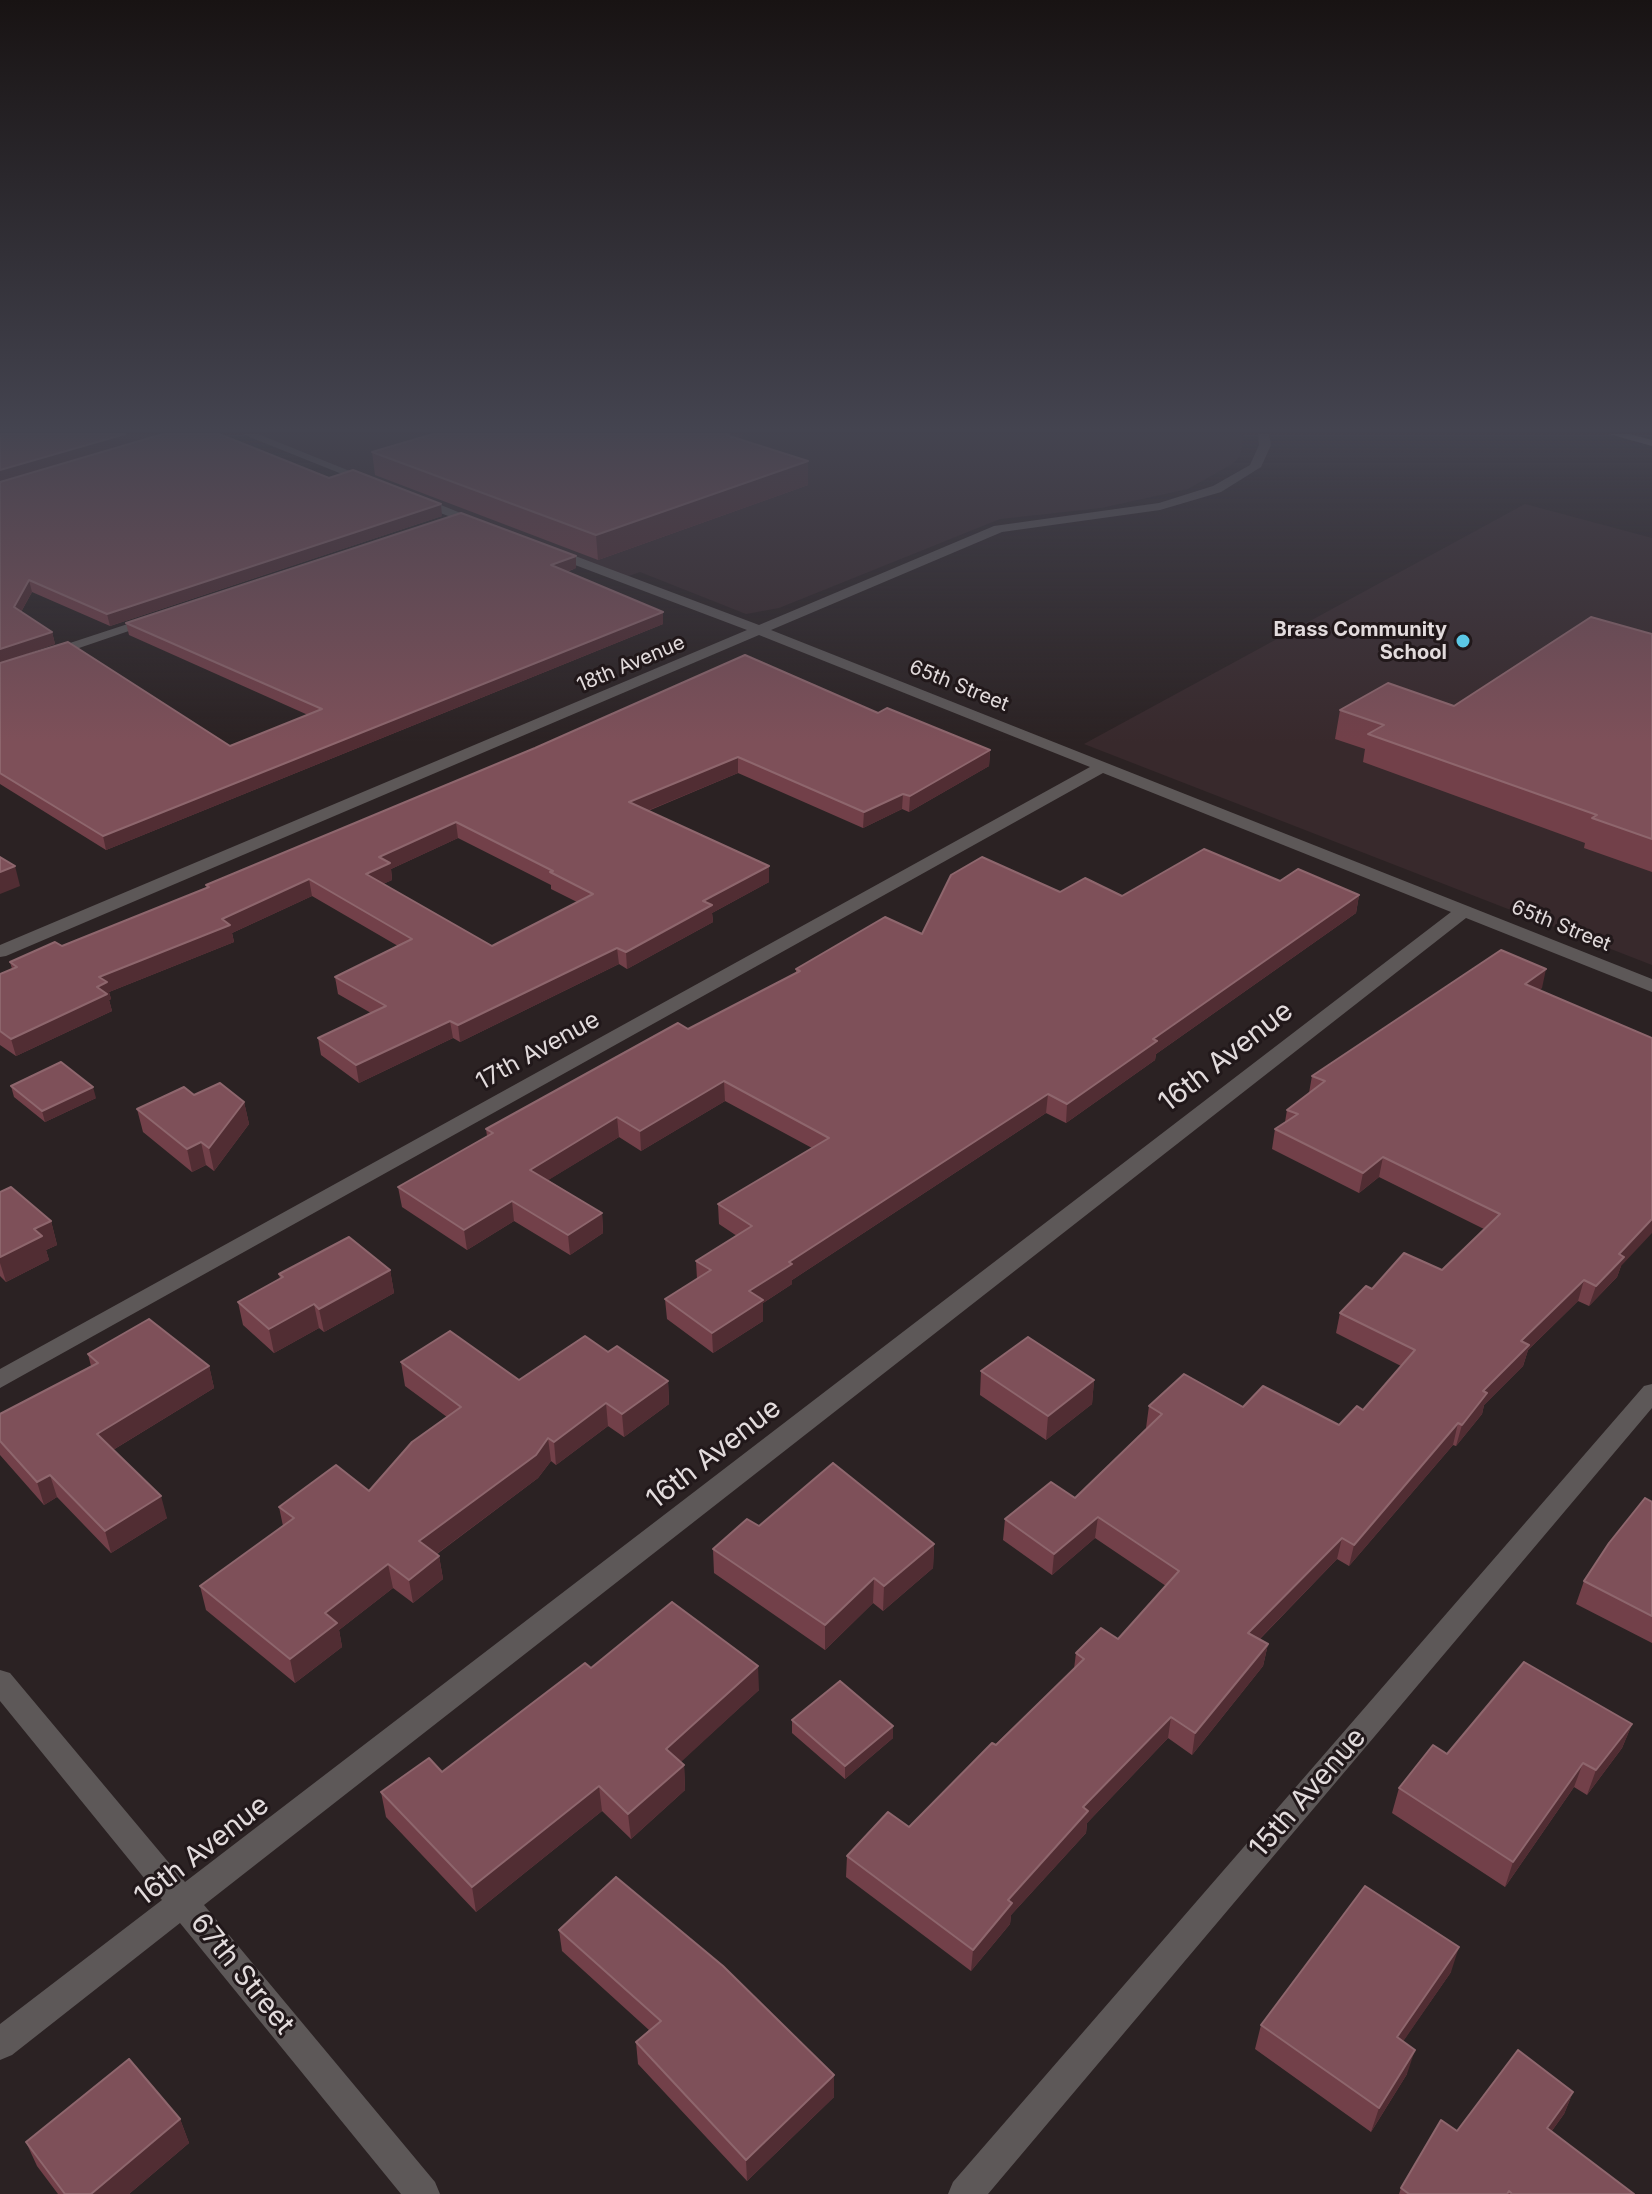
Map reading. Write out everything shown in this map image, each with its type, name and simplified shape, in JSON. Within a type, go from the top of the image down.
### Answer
[{"type":"street","name":"18th Avenue","points":[[0,952],[981,536]]},
{"type":"street","name":"65th Street","points":[[543,548],[761,631],[1652,986]]},
{"type":"street","points":[[0,671],[164,616]]},
{"type":"street","name":"17th Avenue","points":[[0,1380],[1102,767]]},
{"type":"street","name":"16th Avenue","points":[[0,2044],[1464,911]]},
{"type":"street","name":"15th Avenue","points":[[965,2194],[1652,1392]]},
{"type":"street","name":"67th Street","points":[[0,1681],[423,2194]]},
{"type":"shaded area","points":[[515,536],[957,536],[779,608],[746,614],[640,572],[623,578]]},
{"type":"shaded area","name":"Brass Community School","points":[[1465,536],[1652,538],[1652,965],[1084,744]]},
{"type":"building","points":[[0,536],[343,536],[107,614],[29,580],[14,607],[52,632],[0,649]]},
{"type":"building","points":[[390,536],[524,536],[576,556],[551,565],[663,612],[103,836],[0,773],[0,663],[68,642],[230,746],[322,709],[126,623]]},
{"type":"building","name":"Brass Community School","points":[[1591,617],[1652,634],[1652,839],[1592,818],[1597,815],[1368,734],[1384,725],[1340,710],[1388,683],[1454,706]]},
{"type":"building","points":[[745,655],[878,713],[887,708],[990,750],[910,796],[903,794],[864,812],[738,757],[629,802],[769,866],[703,901],[712,905],[626,952],[617,948],[458,1025],[450,1021],[356,1065],[318,1038],[386,1006],[335,977],[412,939],[309,879],[222,919],[230,925],[99,977],[107,982],[97,987],[107,994],[11,1039],[0,1031],[0,974],[17,967],[10,962],[55,942],[62,946],[209,887],[206,885],[535,748]],"holes":[[[456,822],[553,871],[550,872],[593,894],[492,946],[366,874],[390,863],[379,857]]]},
{"type":"building","points":[[1204,849],[1280,881],[1298,869],[1359,895],[1153,1039],[1157,1041],[1067,1104],[1048,1094],[789,1262],[792,1264],[749,1291],[763,1300],[712,1333],[665,1299],[711,1270],[696,1261],[752,1226],[718,1204],[829,1138],[724,1081],[640,1131],[617,1117],[530,1170],[602,1213],[568,1235],[512,1201],[464,1230],[398,1187],[493,1133],[486,1129],[678,1023],[688,1029],[800,971],[796,969],[885,917],[922,934],[951,875],[982,857],[1060,892],[1085,878],[1122,896]]},
{"type":"building","points":[[0,857],[15,866],[0,872]]},
{"type":"building","points":[[1501,950],[1546,969],[1525,984],[1652,1038],[1652,1219],[1619,1254],[1624,1257],[1596,1286],[1584,1280],[1521,1341],[1529,1345],[1483,1391],[1487,1393],[1462,1425],[1458,1423],[1354,1545],[1342,1538],[1248,1633],[1268,1644],[1195,1733],[1171,1717],[1083,1807],[1088,1811],[1008,1900],[1012,1903],[973,1950],[847,1856],[888,1812],[909,1827],[992,1743],[996,1745],[1084,1659],[1076,1653],[1101,1628],[1118,1639],[1179,1571],[1098,1517],[1054,1554],[1005,1519],[1051,1482],[1075,1498],[1162,1414],[1149,1406],[1184,1374],[1243,1407],[1263,1386],[1339,1425],[1357,1406],[1363,1410],[1415,1350],[1340,1313],[1366,1286],[1372,1289],[1404,1253],[1442,1270],[1500,1214],[1383,1157],[1363,1173],[1275,1129],[1298,1114],[1287,1110],[1325,1081],[1312,1076]]},
{"type":"building","points":[[61,1062],[93,1087],[42,1111],[11,1086]]},
{"type":"building","points":[[220,1083],[244,1102],[209,1148],[201,1142],[187,1149],[137,1109],[184,1087],[194,1095]]},
{"type":"building","points":[[11,1187],[51,1221],[34,1229],[42,1236],[0,1257],[0,1192]]},
{"type":"building","points":[[349,1237],[390,1270],[319,1309],[314,1304],[269,1329],[238,1302],[283,1277],[279,1274]]},
{"type":"building","points":[[149,1319],[209,1366],[97,1434],[161,1496],[105,1531],[50,1475],[37,1482],[0,1441],[0,1414],[98,1363],[88,1354]]},
{"type":"building","points":[[450,1331],[519,1380],[585,1336],[608,1352],[617,1346],[668,1381],[622,1414],[606,1403],[554,1442],[548,1438],[536,1455],[419,1541],[439,1556],[409,1580],[388,1564],[325,1613],[337,1623],[290,1659],[200,1586],[294,1518],[279,1507],[336,1465],[369,1491],[412,1442],[461,1407],[401,1362]]},
{"type":"building","points":[[1028,1337],[1094,1380],[1048,1416],[981,1371]]},
{"type":"building","points":[[833,1463],[934,1544],[884,1586],[874,1578],[825,1625],[713,1549],[747,1519],[759,1526]]},
{"type":"building","points":[[1645,1498],[1652,1502],[1652,1616],[1584,1581]]},
{"type":"building","points":[[672,1602],[758,1666],[666,1749],[684,1765],[628,1814],[599,1786],[472,1887],[381,1792],[429,1758],[442,1772],[585,1663],[591,1668]]},
{"type":"building","points":[[1524,1662],[1632,1724],[1596,1770],[1583,1763],[1513,1862],[1399,1788],[1433,1745],[1447,1754]]},
{"type":"building","points":[[840,1681],[893,1726],[845,1766],[792,1720]]},
{"type":"building","points":[[616,1877],[723,1966],[834,2075],[746,2160],[636,2042],[661,2021],[559,1930]]},
{"type":"building","points":[[1365,1886],[1459,1947],[1397,2037],[1415,2050],[1379,2108],[1261,2025]]},
{"type":"building","points":[[1518,2050],[1573,2092],[1547,2128],[1634,2194],[1512,2194],[1509,2191],[1507,2194],[1409,2194],[1401,2188],[1441,2120],[1457,2131]]},
{"type":"building","points":[[129,2059],[180,2119],[91,2194],[65,2194],[26,2142]]},
{"type":"place","name":"Brass Community School","points":[[1463,641]]}]
